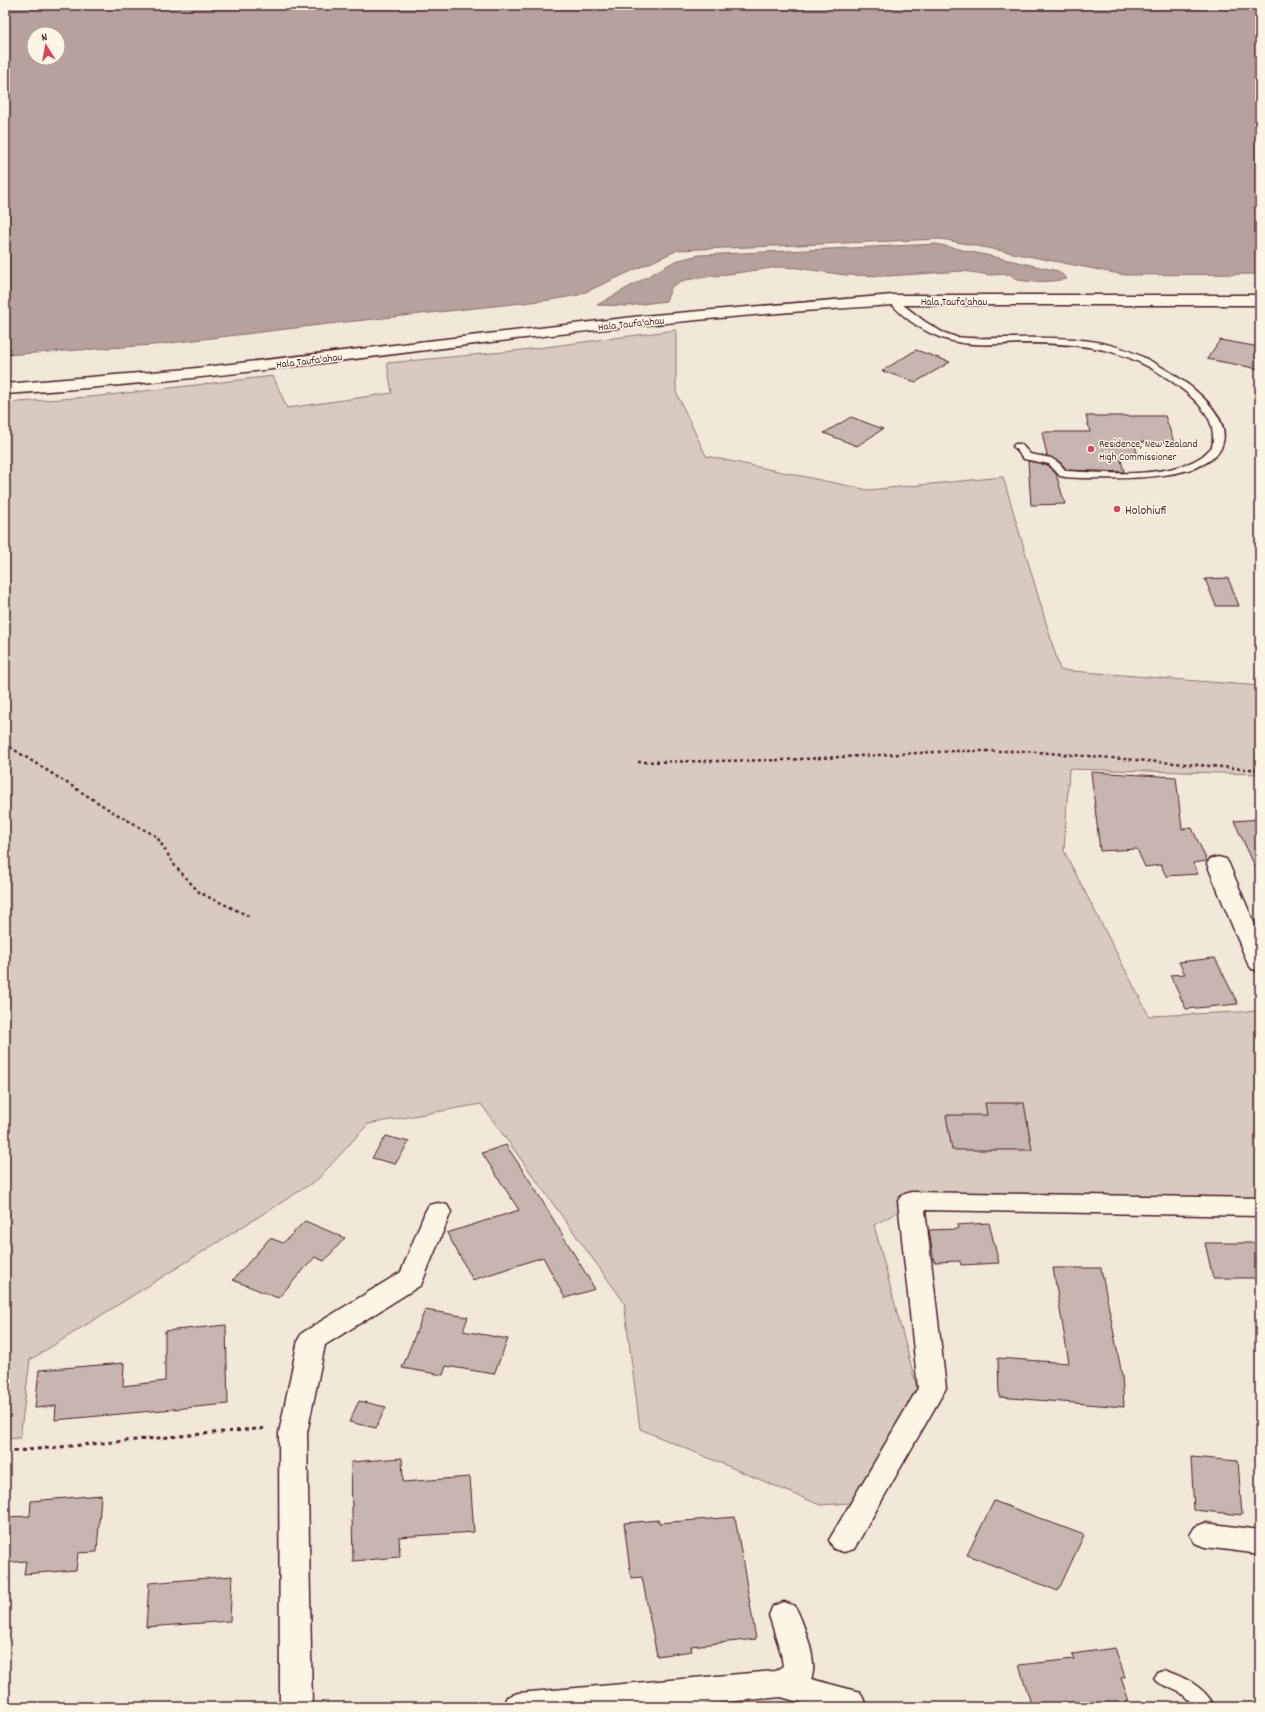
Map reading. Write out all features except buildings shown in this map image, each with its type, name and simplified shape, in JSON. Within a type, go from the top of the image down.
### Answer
[{"type":"street","name":"Hala Taufa'ahau","points":[[5,389],[168,376],[494,337],[773,309],[893,300],[1260,300]]},
{"type":"street","points":[[1218,864],[1260,964]]},
{"type":"street","points":[[844,1540],[932,1388],[911,1201],[1260,1206]]},
{"type":"street","points":[[296,1707],[293,1433],[312,1340],[412,1278],[438,1212]]},
{"type":"street","points":[[1205,1535],[1260,1542]]},
{"type":"street","points":[[781,1684],[799,1672],[796,1653],[784,1615]]},
{"type":"street","points":[[518,1707],[781,1684],[849,1702],[852,1707]]},
{"type":"lane","points":[[893,300],[900,310],[939,334],[956,339],[976,342],[1062,341],[1096,344],[1122,351],[1176,380],[1198,398],[1213,415],[1218,433],[1216,447],[1207,457],[1192,465],[1165,473],[1133,476],[1063,474],[1056,464],[1049,460],[1027,457],[1018,446]]},
{"type":"lane","points":[[1163,1677],[1180,1683],[1194,1693],[1206,1707]]},
{"type":"path","points":[[5,744],[113,812],[158,837],[176,866],[200,892],[251,917]]},
{"type":"path","points":[[638,762],[783,760],[956,751],[1024,751],[1260,770]]},
{"type":"path","points":[[5,1452],[266,1428],[293,1433]]},
{"type":"shaded area","points":[[5,5],[1260,5],[1260,274],[1125,275],[941,239],[678,250],[579,295],[550,300],[328,324],[154,345],[5,355]]},
{"type":"shaded area","points":[[936,244],[1058,271],[1067,279],[1034,282],[1017,280],[1010,274],[990,275],[963,271],[888,276],[845,275],[798,268],[779,267],[685,280],[672,286],[666,301],[627,306],[597,305],[675,261],[699,255]]},
{"type":"shaded area","points":[[676,330],[676,392],[706,456],[868,490],[1003,477],[1060,670],[1260,686],[1260,774],[1069,769],[1064,851],[1149,1016],[1260,1011],[1260,1198],[931,1194],[874,1225],[917,1388],[850,1503],[820,1505],[640,1429],[624,1302],[481,1104],[368,1124],[317,1180],[30,1360],[20,1438],[5,1439],[5,403],[101,396],[273,376],[287,408],[392,393],[387,363],[514,351]]},
{"type":"place","name":"Residence, New Zealand High Commissioner","points":[[1091,449]]},
{"type":"place","name":"Holohiufi","points":[[1117,509]]}]
